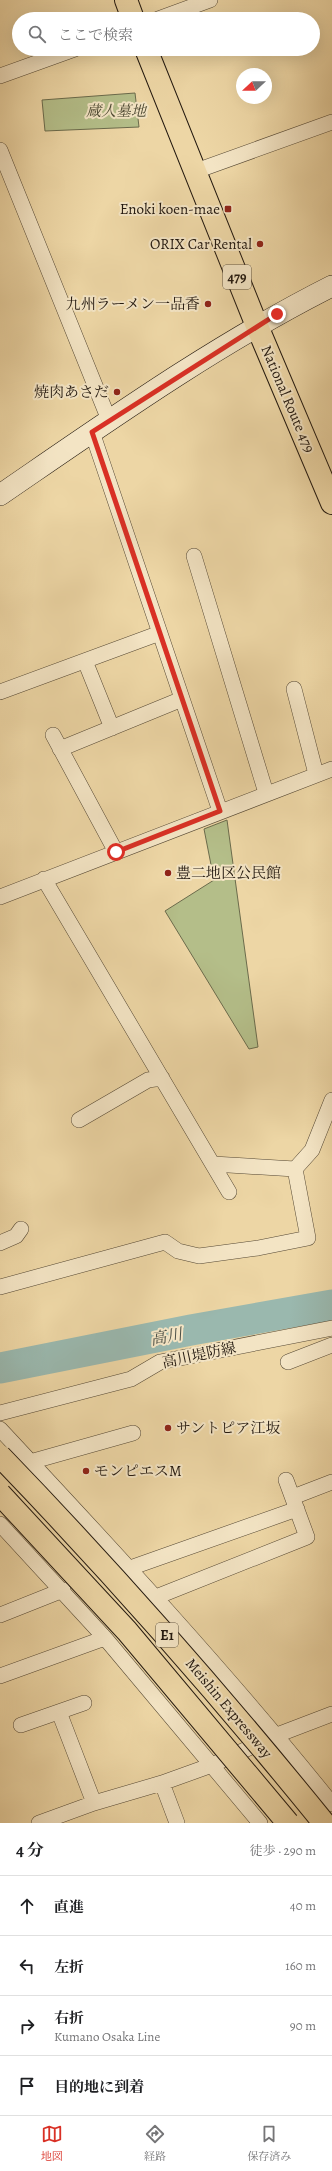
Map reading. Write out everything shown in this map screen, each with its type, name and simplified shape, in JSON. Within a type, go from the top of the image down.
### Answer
[{"type":"highway","points":[[126,0],[130,12]]},
{"type":"highway","name":"National Route 479","points":[[149,56],[257,326],[332,503]]},
{"type":"highway","name":"Meishin Expressway","points":[[0,1456],[142,1607],[240,1720],[324,1823]]},
{"type":"highway","name":"Meishin Expressway","points":[[0,1494],[127,1631],[288,1823]]},
{"type":"main road","points":[[0,495],[109,420],[257,326],[332,286]]},
{"type":"street","points":[[177,12],[210,0]]},
{"type":"street","points":[[0,76],[56,56]]},
{"type":"street","points":[[196,171],[332,122]]},
{"type":"street","points":[[0,150],[109,420]]},
{"type":"street","points":[[92,432],[220,811]]},
{"type":"street","points":[[194,556],[266,793]]},
{"type":"street","points":[[0,692],[160,633]]},
{"type":"street","points":[[85,661],[112,728]]},
{"type":"street","points":[[294,689],[316,774]]},
{"type":"street","points":[[60,749],[182,699]]},
{"type":"street","points":[[53,734],[116,852]]},
{"type":"street","points":[[0,896],[332,769]]},
{"type":"street","points":[[44,880],[229,1192]]},
{"type":"street","points":[[79,1120],[148,1080],[162,1078]]},
{"type":"street","points":[[295,1170],[312,1150],[332,1100]]},
{"type":"street","points":[[213,1164],[295,1170]]},
{"type":"street","points":[[0,1287],[165,1242],[178,1251],[199,1256],[258,1248],[308,1238],[295,1170]]},
{"type":"street","points":[[0,1242],[16,1236],[21,1229]]},
{"type":"street","name":"高川堤防線","points":[[0,1413],[131,1379],[160,1362],[332,1328]]},
{"type":"street","points":[[288,1362],[332,1345]]},
{"type":"street","points":[[0,1429],[156,1597],[277,1735],[332,1804]]},
{"type":"street","points":[[30,1462],[133,1433]]},
{"type":"street","points":[[156,1597],[307,1537],[286,1480]]},
{"type":"street","points":[[130,1568],[295,1503],[332,1482]]},
{"type":"street","points":[[0,1524],[63,1590],[105,1638],[260,1823]]},
{"type":"street","points":[[0,1615],[63,1590]]},
{"type":"street","points":[[0,1676],[105,1638]]},
{"type":"street","points":[[21,1725],[84,1703]]},
{"type":"street","points":[[59,1712],[94,1803]]},
{"type":"street","points":[[39,1823],[94,1803],[162,1783],[212,1765],[277,1735],[332,1714]]},
{"type":"street","points":[[162,1783],[177,1823]]},
{"type":"green space","name":"蔵人墓地","points":[[135,93],[139,127],[45,131],[42,100]]},
{"type":"green space","points":[[227,820],[258,1047],[249,1049],[165,911],[214,880],[204,829]]},
{"type":"waterway","name":"高川","points":[[0,1368],[191,1330],[332,1305]]},
{"type":"place","name":"Enoki koen-mae","points":[[228,209]]},
{"type":"place","name":"ORIX Car Rental","points":[[260,244]]},
{"type":"place","name":"九州ラーメン一品香","points":[[208,304]]},
{"type":"place","name":"焼肉あさだ","points":[[117,392]]},
{"type":"place","name":"豊二地区公民館","points":[[168,873]]},
{"type":"place","name":"サントピア江坂","points":[[168,1428]]},
{"type":"place","name":"モンピエスM","points":[[86,1471]]},
{"type":"route","points":[[116,852],[220,811],[92,432],[277,314]]}]
